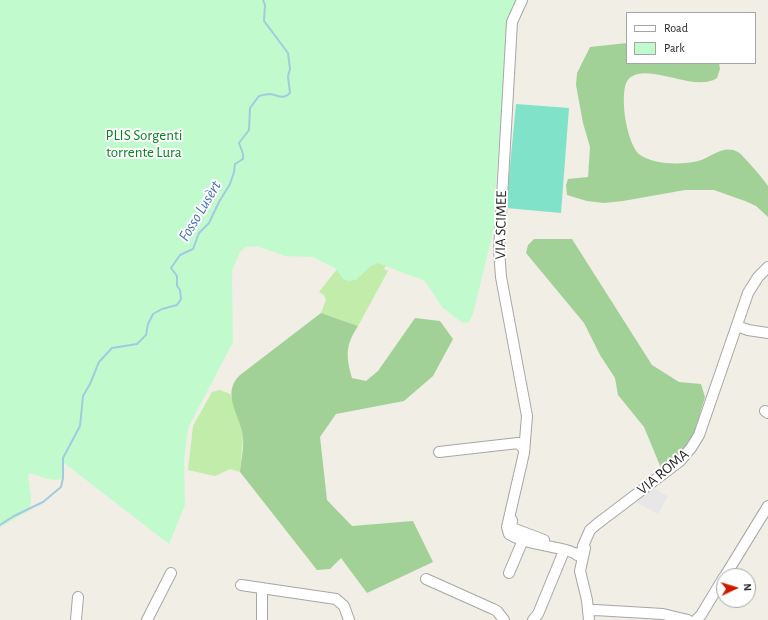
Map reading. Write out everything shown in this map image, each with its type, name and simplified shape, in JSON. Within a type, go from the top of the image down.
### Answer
[{"type":"street","name":"VIA SCIMEE","points":[[512,530],[512,509],[524,449],[527,416],[501,277],[499,250],[512,27],[516,12],[522,0]]},
{"type":"street","name":"VIA ROMA","points":[[588,616],[580,571],[585,548],[583,546],[590,530],[680,461],[691,448],[699,435],[752,286],[768,267]]},
{"type":"street","points":[[737,326],[756,332],[768,333]]},
{"type":"street","points":[[439,452],[518,443],[524,449]]},
{"type":"street","points":[[730,568],[768,506]]},
{"type":"street","points":[[512,530],[570,551],[585,548],[577,555],[574,552],[564,551],[513,537],[512,530]]},
{"type":"street","points":[[509,572],[523,540]]},
{"type":"street","points":[[533,620],[538,614],[564,551]]},
{"type":"street","points":[[147,620],[171,573]]},
{"type":"street","points":[[426,579],[493,608],[504,620]]},
{"type":"street","points":[[241,585],[336,599],[344,606],[349,620]]},
{"type":"street","points":[[262,588],[262,620]]},
{"type":"street","points":[[696,620],[701,615],[716,590]]},
{"type":"street","points":[[76,620],[78,597]]},
{"type":"street","points":[[588,616],[595,610],[663,614],[688,620]]},
{"type":"green space","name":"PLIS Sorgenti torrente Lura","points":[[0,0],[516,0],[509,17],[494,228],[473,314],[469,322],[464,323],[442,307],[425,281],[378,263],[371,266],[356,280],[348,281],[343,279],[335,268],[313,257],[285,256],[257,246],[246,247],[240,252],[233,268],[233,342],[188,428],[184,461],[185,505],[169,544],[64,463],[64,477],[61,479],[52,480],[30,473],[28,475],[31,497],[30,510],[0,527]]},
{"type":"green space","points":[[626,43],[626,64],[719,64],[720,69],[717,78],[708,82],[686,81],[650,73],[640,74],[628,79],[624,90],[624,111],[628,131],[633,145],[639,154],[645,158],[659,162],[684,163],[698,161],[728,149],[738,152],[754,168],[768,186],[768,217],[756,206],[714,190],[685,190],[604,203],[587,201],[567,195],[566,185],[568,179],[588,177],[590,147],[583,123],[576,85],[577,73],[590,47]]},
{"type":"green space","points":[[516,104],[569,108],[561,213],[506,208]]},
{"type":"green space","points":[[404,231],[384,269],[388,271],[358,326],[321,313],[326,300],[324,295],[319,292],[363,236]]},
{"type":"green space","points":[[534,239],[572,239],[652,365],[679,382],[701,384],[705,397],[690,447],[661,468],[644,427],[618,395],[615,378],[600,355],[584,323],[526,253],[528,245]]},
{"type":"green space","points":[[321,313],[358,326],[349,345],[348,357],[352,378],[366,381],[378,371],[415,318],[440,321],[453,339],[433,376],[404,401],[336,414],[320,437],[327,500],[352,526],[413,521],[433,562],[367,593],[341,558],[330,569],[317,570],[240,472],[243,438],[233,405],[232,390],[234,382],[240,375]]},
{"type":"green space","points":[[220,390],[230,394],[237,412],[243,438],[240,472],[230,469],[215,476],[188,470],[193,426],[212,392]]},
{"type":"shaded area","points":[[653,488],[668,496],[658,514],[636,502]]},
{"type":"waterway","name":"Fosso Lusèrt","points":[[0,525],[14,516],[43,502],[61,487],[63,478],[63,458],[80,426],[83,396],[90,384],[99,362],[112,348],[137,344],[146,335],[148,324],[153,314],[162,309],[177,305],[181,299],[180,290],[177,286],[177,276],[171,268],[180,255],[193,249],[199,233],[209,223],[230,184],[235,164],[243,159],[243,154],[239,143],[249,130],[250,108],[259,96],[270,94],[283,97],[290,93],[288,53],[264,21],[265,5],[263,0]]}]
